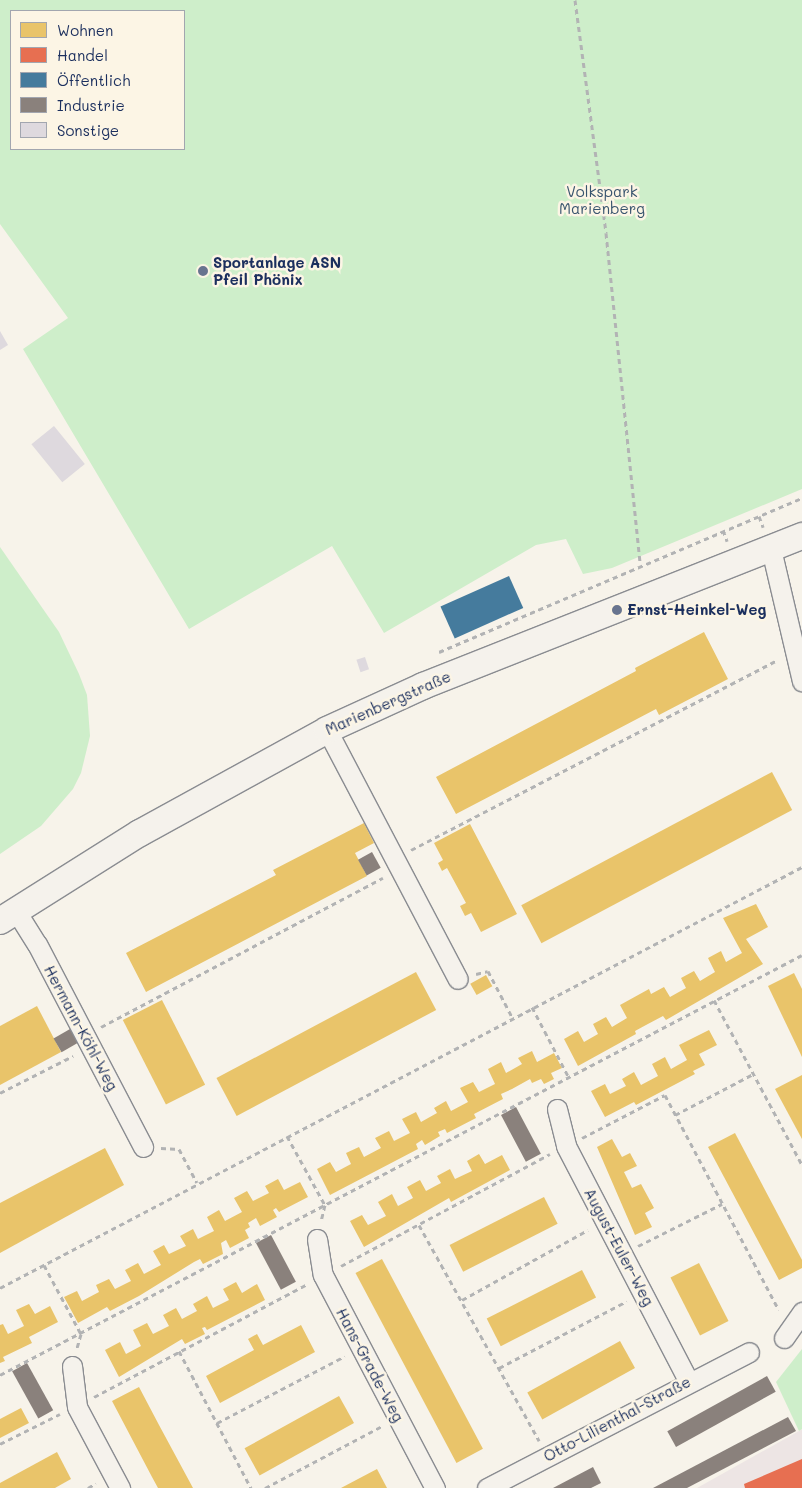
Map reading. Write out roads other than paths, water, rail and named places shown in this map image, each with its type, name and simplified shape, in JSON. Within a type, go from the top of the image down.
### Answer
[{"type":"main road","name":"Marienbergstraße","points":[[8,916],[148,828],[327,730],[422,686],[802,536]]},
{"type":"street","points":[[771,549],[802,681]]},
{"type":"street","points":[[327,730],[458,979]]},
{"type":"street","name":"Hermann-Köhl-Weg","points":[[8,916],[89,1041],[143,1146]]},
{"type":"street","name":"August-Euler-Weg","points":[[557,1109],[566,1146],[689,1382]]},
{"type":"street","name":"Hans-Grade-Weg","points":[[317,1239],[323,1275],[435,1488]]},
{"type":"street","points":[[786,1333],[802,1312]]},
{"type":"street","name":"Otto-Lilienthal-Straße","points":[[487,1488],[749,1352]]},
{"type":"street","points":[[72,1366],[77,1407],[120,1488]]},
{"type":"place","name":"Sportanlage ASN Pfeil Phönix","points":[[203,271]]},
{"type":"place","name":"Ernst-Heinkel-Weg","points":[[617,610]]},
{"type":"park label","name":"Volkspark Marienberg","points":[[602,200]]}]
